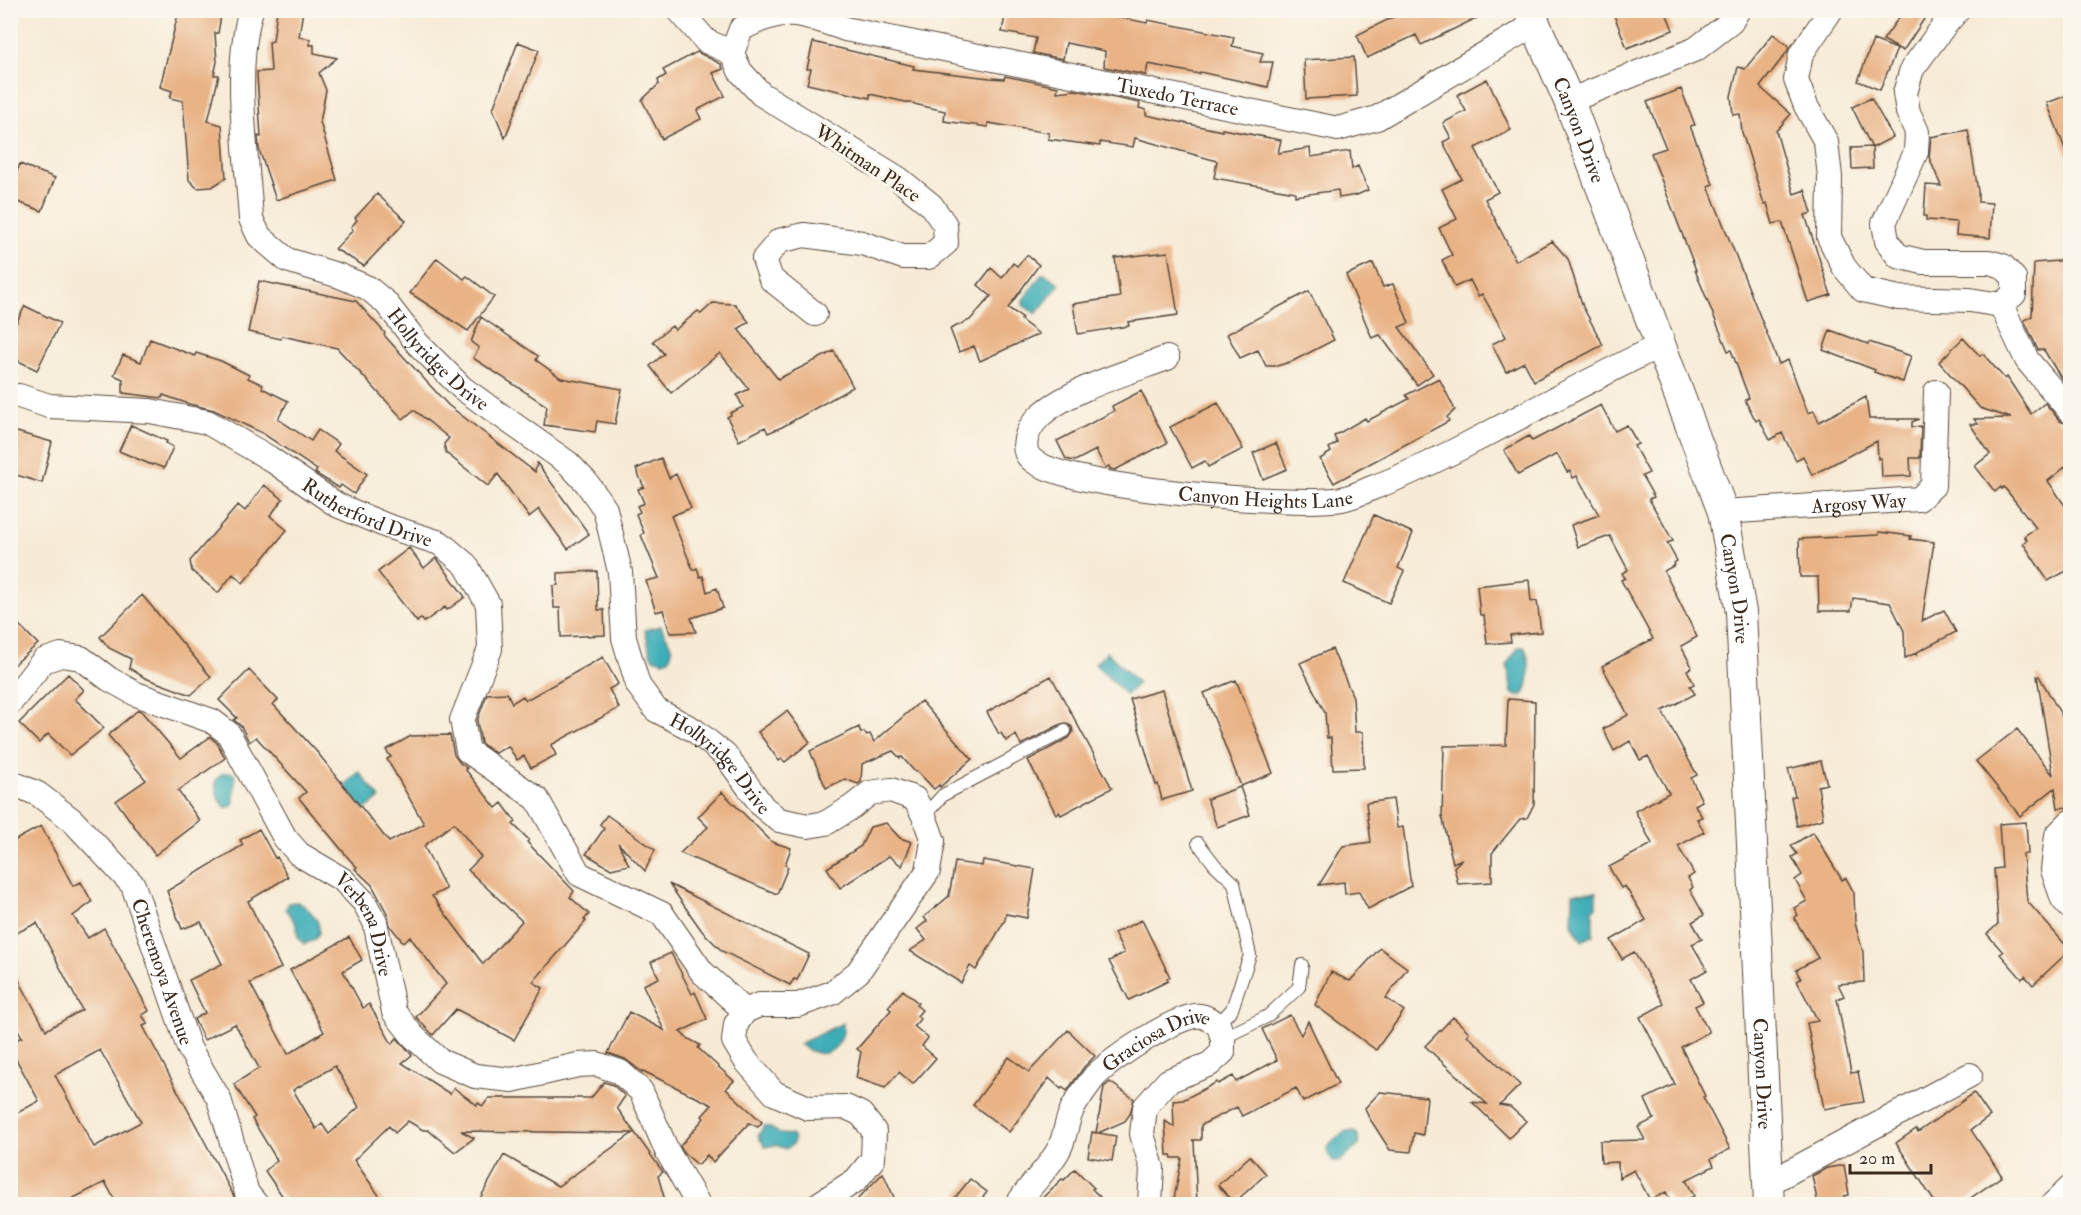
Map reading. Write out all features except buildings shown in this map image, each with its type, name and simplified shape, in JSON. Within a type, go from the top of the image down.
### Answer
[{"type":"street","name":"Hollyridge Drive","points":[[251,10],[246,28],[242,95],[251,219],[259,236],[287,260],[340,276],[368,288],[386,303],[417,343],[462,388],[568,463],[586,482],[605,509],[620,572],[624,638],[638,685],[656,710],[694,730],[726,756],[763,807],[779,820],[808,826],[826,823],[870,793],[891,790],[915,799],[924,816],[933,841],[928,871],[858,972],[832,993],[798,1005],[759,1005],[745,1011]]},
{"type":"street","points":[[680,10],[706,41],[732,53]]},
{"type":"street","points":[[1569,101],[1696,49],[1731,22],[1738,10]]},
{"type":"street","points":[[1831,10],[1801,54],[1796,80],[1806,106],[1826,142],[1830,177],[1830,237],[1844,267],[1863,290],[1899,298],[1970,300],[2001,305],[2014,294],[2014,278],[2003,266],[1989,262],[1923,262],[1898,256],[1887,242],[1884,223],[1916,152],[1917,132],[1908,112],[1905,93],[1912,69],[1958,10]]},
{"type":"street","name":"Tuxedo Terrace","points":[[732,53],[741,29],[764,17],[797,13],[845,29],[1338,129],[1377,118],[1532,17]]},
{"type":"street","name":"Canyon Drive","points":[[1532,17],[1569,101],[1723,512],[1741,612],[1768,1194]]},
{"type":"street","name":"Whitman Place","points":[[732,53],[740,72],[761,94],[899,179],[931,205],[945,225],[946,243],[929,257],[903,257],[862,243],[804,235],[779,241],[764,259],[771,279],[815,314]]},
{"type":"street","points":[[2001,305],[2027,360],[2070,411]]},
{"type":"street","name":"Canyon Heights Lane","points":[[1167,358],[1063,399],[1037,419],[1027,433],[1024,446],[1029,458],[1041,466],[1089,481],[1165,492],[1309,502],[1344,499],[1405,476],[1660,345]]},
{"type":"street","name":"Argosy Way","points":[[1723,512],[1919,499],[1933,486],[1936,392]]},
{"type":"street","name":"Rutherford Drive","points":[[19,396],[49,406],[150,411],[207,423],[269,458],[337,505],[387,526],[441,543],[466,565],[488,604],[490,650],[462,720],[468,751],[537,799],[579,874],[662,914],[702,972],[745,1011]]},
{"type":"street","name":"Verbena Drive","points":[[10,703],[43,661],[61,655],[81,658],[109,679],[136,694],[212,721],[228,733],[285,838],[299,854],[343,880],[364,902],[375,922],[394,1012],[413,1036],[440,1061],[475,1076],[512,1080],[578,1065],[597,1064],[620,1072],[641,1091],[667,1151],[698,1204]]},
{"type":"street","name":"Cheremoya Avenue","points":[[10,782],[38,794],[72,820],[133,885],[189,1048],[219,1099],[247,1193],[256,1204]]},
{"type":"street","points":[[2070,822],[2057,835],[2053,870],[2063,899],[2070,907]]},
{"type":"street","points":[[745,1011],[735,1024],[734,1041],[746,1061],[774,1093],[808,1108],[846,1107],[861,1114],[874,1131],[873,1159],[856,1180],[819,1204]]},
{"type":"street","name":"Graciosa Drive","points":[[1018,1204],[1059,1149],[1072,1108],[1096,1075],[1129,1050],[1184,1018],[1202,1016],[1221,1031],[1223,1052],[1210,1064],[1168,1081],[1145,1107],[1142,1134],[1152,1168],[1150,1204]]},
{"type":"street","points":[[1768,1194],[1970,1075]]},
{"type":"street","points":[[2053,1204],[2070,1188]]},
{"type":"lane","points":[[924,816],[943,795],[1065,731]]},
{"type":"lane","points":[[1198,843],[1215,865],[1234,883],[1250,955],[1232,1009],[1221,1031]]},
{"type":"lane","points":[[1221,1031],[1268,1016],[1299,987],[1302,965]]},
{"type":"water","points":[[1042,274],[1060,284],[1036,314],[1023,305],[1023,300]]},
{"type":"water","points":[[661,626],[672,651],[669,659],[664,661],[653,658],[645,630]]},
{"type":"water","points":[[1519,647],[1524,647],[1526,652],[1529,672],[1525,692],[1522,696],[1516,696],[1512,693],[1507,664]]},
{"type":"water","points":[[1107,652],[1138,683],[1126,695],[1095,664]]},
{"type":"water","points":[[231,772],[235,775],[234,802],[232,806],[225,808],[218,797],[215,782],[221,774]]},
{"type":"water","points":[[359,772],[380,798],[363,811],[343,786]]},
{"type":"water","points":[[1596,892],[1596,908],[1593,909],[1593,935],[1582,941],[1572,924],[1573,893]]},
{"type":"water","points":[[297,902],[310,911],[318,923],[318,936],[313,941],[304,944],[298,938],[296,924],[286,909],[289,903]]},
{"type":"water","points":[[843,1023],[840,1040],[829,1052],[815,1052],[799,1044]]},
{"type":"water","points":[[764,1126],[780,1134],[791,1135],[794,1139],[793,1144],[786,1149],[775,1145],[765,1147],[758,1136]]},
{"type":"water","points":[[1346,1131],[1353,1131],[1358,1135],[1359,1145],[1339,1162],[1333,1161],[1327,1152],[1328,1148]]}]
